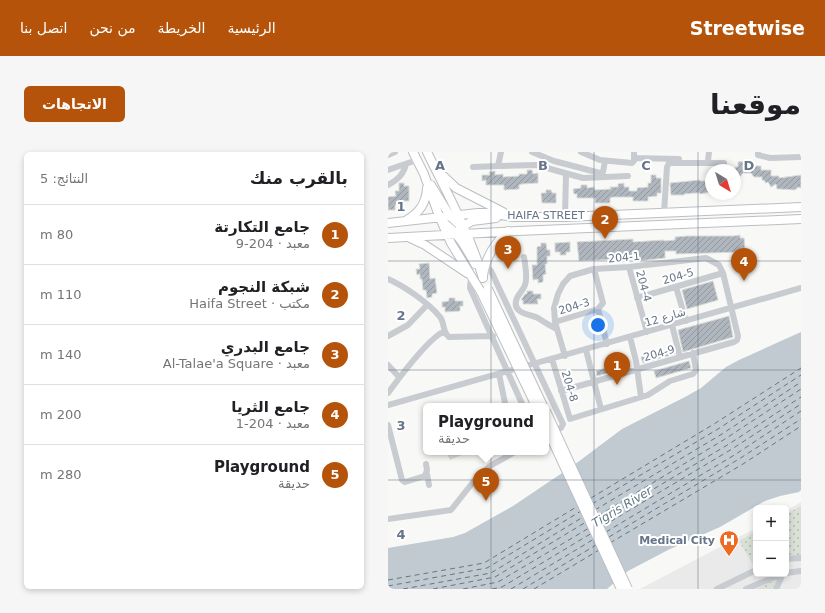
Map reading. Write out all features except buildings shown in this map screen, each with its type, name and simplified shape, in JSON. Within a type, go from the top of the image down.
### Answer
[{"type":"main road","points":[[413,152],[448,218],[458,232]]},
{"type":"main road","points":[[427,152],[434,167],[448,218]]},
{"type":"main road","points":[[434,167],[456,188],[513,217]]},
{"type":"main road","points":[[424,174],[427,183],[474,259],[483,278]]},
{"type":"main road","points":[[401,222],[416,214],[422,207],[426,198],[427,183]]},
{"type":"main road","name":"HAIFA STREET","points":[[388,224],[488,213],[513,217],[565,217],[801,207]]},
{"type":"main road","points":[[513,217],[480,219],[458,232],[450,243],[471,276],[484,290],[541,403]]},
{"type":"main road","points":[[424,236],[435,231],[448,218]]},
{"type":"main road","name":"HAIFA STREET","points":[[388,238],[458,232],[476,233],[801,219]]},
{"type":"main road","points":[[508,231],[495,246],[486,264],[483,278],[484,290],[535,403]]},
{"type":"main road","points":[[404,237],[413,239],[425,245],[471,276]]},
{"type":"main road","points":[[549,418],[628,589]]},
{"type":"main road","points":[[549,433],[621,589]]},
{"type":"street","points":[[388,155],[395,152]]},
{"type":"street","points":[[498,166],[501,152]]},
{"type":"street","points":[[532,152],[554,161],[600,174],[603,172],[605,161]]},
{"type":"street","points":[[581,152],[605,161],[632,163],[634,161],[634,155],[724,162],[716,164],[669,163],[667,167],[664,213]]},
{"type":"street","points":[[708,161],[709,152]]},
{"type":"street","points":[[758,152],[758,155],[770,158],[801,157]]},
{"type":"street","points":[[388,170],[417,160]]},
{"type":"street","points":[[388,186],[400,176],[406,164]]},
{"type":"street","points":[[473,167],[536,165],[582,178],[628,176]]},
{"type":"street","points":[[565,217],[566,174]]},
{"type":"street","points":[[524,257],[526,278],[525,284],[516,302],[516,307],[524,315],[537,318],[557,329]]},
{"type":"street","name":"204-1","points":[[565,356],[555,322],[554,308],[558,294],[563,284],[570,276],[594,269],[629,267],[706,258],[719,265],[723,273]]},
{"type":"street","points":[[474,259],[486,264],[491,270],[563,424],[560,428],[549,433]]},
{"type":"street","name":"204-4","points":[[629,267],[647,332]]},
{"type":"street","points":[[594,269],[603,303],[598,309],[607,344]]},
{"type":"street","points":[[723,273],[731,308]]},
{"type":"street","name":"204-5","points":[[637,298],[723,273]]},
{"type":"street","points":[[471,276],[470,288],[522,403]]},
{"type":"street","points":[[389,282],[404,287],[427,305],[441,318],[446,335],[449,337],[492,336]]},
{"type":"street","points":[[676,287],[686,321]]},
{"type":"street","name":"شارع 12","points":[[388,404],[565,356],[801,288]]},
{"type":"street","points":[[388,336],[408,325],[427,305]]},
{"type":"street","name":"204-9","points":[[561,391],[734,342],[738,340],[738,336],[731,308]]},
{"type":"street","name":"204-3","points":[[555,322],[598,309]]},
{"type":"street","points":[[672,325],[680,357]]},
{"type":"street","points":[[388,393],[427,345],[439,333],[445,331]]},
{"type":"street","points":[[630,337],[637,369],[641,398]]},
{"type":"street","points":[[586,350],[602,409],[641,398],[670,381],[696,372],[694,353]]},
{"type":"street","name":"204-8","points":[[552,359],[570,419],[602,409]]},
{"type":"street","points":[[388,365],[400,378]]},
{"type":"street","points":[[499,374],[505,403]]},
{"type":"street","points":[[388,425],[402,480],[405,482],[421,478],[427,474]]},
{"type":"street","points":[[388,519],[451,510],[474,481],[490,466],[510,455]]},
{"type":"street","points":[[426,464],[429,485]]},
{"type":"street","points":[[789,559],[801,558]]},
{"type":"street","points":[[717,589],[753,571]]},
{"type":"street","points":[[789,573],[801,572]]},
{"type":"street","points":[[746,589],[776,577]]},
{"type":"street","points":[[776,589],[782,577]]},
{"type":"path","points":[[599,446],[601,451]]},
{"type":"shaded area","points":[[448,455],[462,455],[450,460]]},
{"type":"shaded area","name":"Medical City","points":[[801,502],[801,589],[640,589],[753,530],[753,577],[789,577],[789,509]]},
{"type":"shaded area","points":[[801,506],[801,559],[789,561],[789,541],[789,512]]},
{"type":"shaded area","points":[[753,533],[753,565],[739,541]]},
{"type":"shaded area","points":[[778,578],[772,589],[756,589]]},
{"type":"water","name":"Tigris River","points":[[801,332],[801,490],[799,492],[780,496],[758,505],[753,505],[753,508],[720,527],[668,550],[628,571],[607,589],[388,589],[388,548],[453,537],[465,533],[513,506],[574,465],[622,429],[701,388],[726,367]]},
{"type":"ferry route","points":[[591,498],[714,424],[801,368]]},
{"type":"ferry route","points":[[592,504],[718,429],[801,375]]},
{"type":"ferry route","points":[[595,510],[722,434],[801,382]]},
{"type":"ferry route","points":[[598,516],[725,439],[801,389]]},
{"type":"ferry route","points":[[600,521],[729,444],[801,397]]},
{"type":"ferry route","points":[[603,526],[732,449],[801,404]]},
{"type":"ferry route","points":[[606,532],[736,454],[801,411]]},
{"type":"ferry route","points":[[609,537],[739,459],[801,419]]},
{"type":"ferry route","points":[[610,543],[743,464],[801,426]]},
{"type":"ferry route","points":[[388,580],[484,563],[578,506]]},
{"type":"ferry route","points":[[388,586],[487,568],[581,511]]},
{"type":"ferry route","points":[[403,589],[491,573],[583,517]]},
{"type":"ferry route","points":[[433,589],[495,577],[586,522]]},
{"type":"ferry route","points":[[463,589],[498,582],[589,528]]},
{"type":"ferry route","points":[[492,589],[502,587],[592,533]]},
{"type":"ferry route","points":[[511,589],[594,539]]},
{"type":"ferry route","points":[[523,589],[596,545]]},
{"type":"ferry route","points":[[534,589],[599,550]]},
{"type":"place","name":"شبكة النجوم","points":[[605,239]]},
{"type":"place","name":"جامع البدري","points":[[508,269]]},
{"type":"place","name":"جامع الثريا","points":[[744,281]]},
{"type":"place","name":"جامع التكارتة","points":[[617,385]]},
{"type":"place","name":"Playground","points":[[486,501]]},
{"type":"place","name":"Medical City","points":[[729,557]]}]
